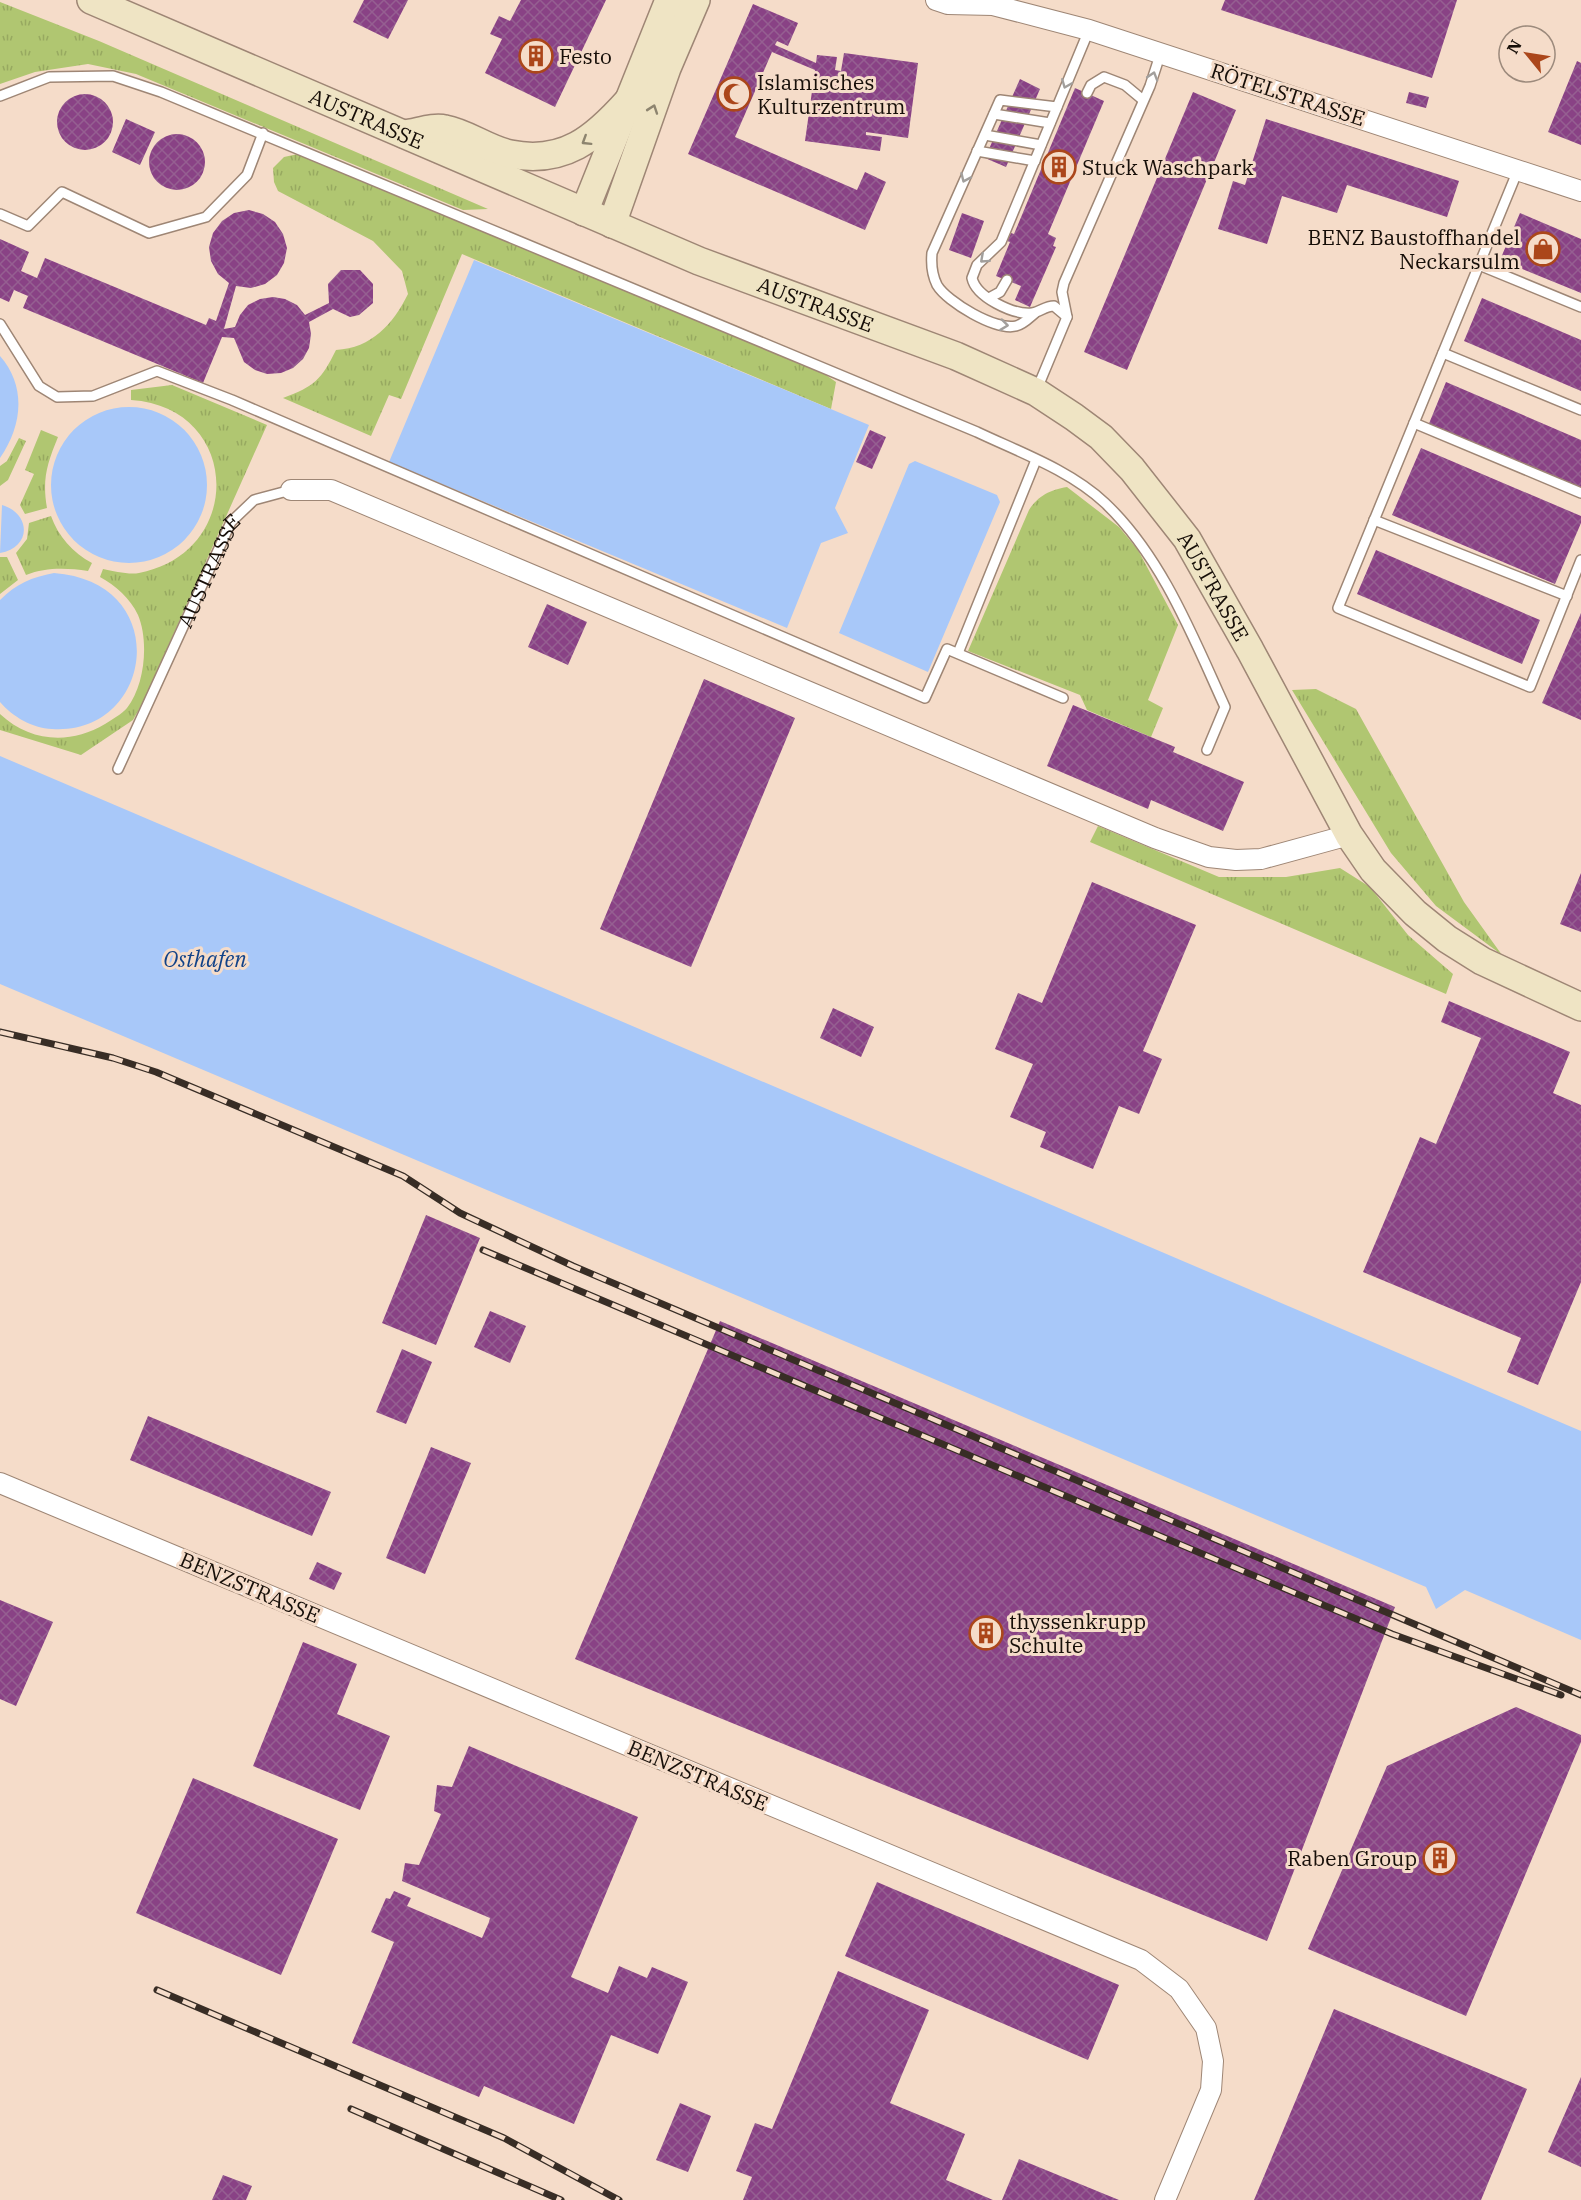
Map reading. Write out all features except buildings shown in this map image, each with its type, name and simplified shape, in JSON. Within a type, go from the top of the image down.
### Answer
[{"type":"main road","name":"AUSTRASSE","points":[[91,0],[699,261],[956,356],[1036,392],[1101,437],[1132,470],[1187,540],[1250,650],[1349,835],[1373,870],[1415,913],[1447,939],[1482,961],[1581,1006]]},
{"type":"main road","points":[[584,212],[669,0]]},
{"type":"main road","points":[[612,224],[667,68],[696,0]]},
{"type":"main road","points":[[404,134],[444,128],[510,154],[554,156],[584,144],[613,119],[628,101]]},
{"type":"street","name":"RÖTELSTRASSE","points":[[936,0],[948,4],[989,2],[1161,51],[1581,191]]},
{"type":"street","name":"AUSTRASSE","points":[[291,490],[331,490],[1155,838],[1209,857],[1261,860],[1349,835]]},
{"type":"street","name":"BENZSTRASSE","points":[[0,1483],[1141,1960],[1179,1989],[1206,2028],[1213,2061],[1211,2090],[1165,2200]]},
{"type":"lane","points":[[1035,313],[1017,311],[989,298],[976,288],[972,278],[977,265],[1001,242],[1089,30]]},
{"type":"lane","points":[[1036,392],[1067,317],[1062,292],[1065,279],[1143,100],[1161,51]]},
{"type":"lane","points":[[0,96],[49,76],[113,76],[161,92],[977,432],[1036,460],[1074,481],[1104,502],[1144,550],[1191,631],[1225,707],[1207,750]]},
{"type":"lane","points":[[1087,93],[1091,85],[1104,77],[1125,85],[1143,100]]},
{"type":"lane","points":[[1057,107],[1000,100],[932,253],[936,283],[947,298],[996,325],[1017,326],[1046,306],[1060,308],[1067,317]]},
{"type":"lane","points":[[994,114],[1050,123]]},
{"type":"lane","points":[[0,214],[28,226],[62,192],[149,233],[206,217],[247,175],[263,133]]},
{"type":"lane","points":[[985,135],[1041,145]]},
{"type":"lane","points":[[977,151],[1035,161]]},
{"type":"lane","points":[[1518,170],[1338,608],[1530,687],[1581,560]]},
{"type":"lane","points":[[1479,265],[1581,307]]},
{"type":"lane","points":[[989,298],[999,292],[1007,280]]},
{"type":"lane","points":[[0,324],[39,386],[57,397],[93,396],[157,371],[232,400],[926,698],[947,649],[1063,698]]},
{"type":"lane","points":[[1443,353],[1581,410]]},
{"type":"lane","points":[[1414,423],[1581,493]]},
{"type":"lane","points":[[958,653],[1036,460]]},
{"type":"lane","name":"AUSTRASSE","points":[[118,769],[231,522],[254,500],[291,490]]},
{"type":"lane","points":[[1374,520],[1567,596]]},
{"type":"green space","points":[[0,2],[99,41],[488,209],[463,210],[136,74],[88,64],[35,72],[0,84]]},
{"type":"green space","points":[[298,154],[826,375],[836,382],[831,409],[462,254],[401,399],[389,395],[371,436],[283,398],[303,390],[316,381],[336,350],[360,345],[380,332],[395,315],[408,294],[402,271],[373,241],[278,191],[274,182],[273,168],[284,157]]},
{"type":"green space","points":[[172,385],[267,425],[144,700],[133,720],[81,755],[0,730],[0,714],[24,730],[37,735],[64,737],[78,735],[92,731],[116,717],[127,708],[133,698],[143,663],[141,626],[135,609],[127,598],[100,577],[103,569],[139,573],[174,560],[198,538],[212,511],[216,481],[210,452],[194,427],[167,409],[131,400],[131,390]]},
{"type":"green space","points":[[41,430],[58,437],[46,472],[47,508],[25,514],[20,505],[34,474],[25,470]]},
{"type":"green space","points":[[19,438],[26,441],[8,480],[0,486],[0,466],[7,461]]},
{"type":"green space","points":[[1067,487],[1119,527],[1138,550],[1178,625],[1148,700],[1163,708],[1151,737],[1087,710],[1080,695],[968,651],[1029,510],[1045,494]]},
{"type":"green space","points":[[51,516],[67,543],[92,563],[88,571],[57,569],[26,575],[16,553],[27,539],[29,523]]},
{"type":"green space","points":[[0,557],[7,557],[18,580],[0,594]]},
{"type":"green space","points":[[1316,689],[1356,709],[1464,902],[1502,955],[1436,906],[1391,853],[1292,690]]},
{"type":"green space","points":[[1098,826],[1219,877],[1286,877],[1340,868],[1370,887],[1408,935],[1453,974],[1446,994],[1090,842]]},
{"type":"water","points":[[474,260],[869,425],[835,508],[848,533],[821,543],[787,628],[389,462]]},
{"type":"water","points":[[0,356],[9,368],[14,381],[18,393],[18,407],[13,433],[0,458]]},
{"type":"water","points":[[129,407],[144,408],[159,413],[184,430],[201,455],[206,470],[206,500],[201,515],[184,540],[159,557],[144,562],[129,563],[114,562],[99,557],[74,540],[57,515],[52,500],[51,485],[52,470],[57,455],[74,430],[99,413],[114,408]]},
{"type":"water","points":[[915,461],[997,495],[1000,502],[928,672],[839,633],[909,464]]},
{"type":"water","points":[[2,505],[12,509],[19,516],[24,530],[18,545],[0,553]]},
{"type":"water","points":[[54,573],[93,583],[119,602],[133,628],[137,657],[129,685],[112,709],[86,725],[52,729],[23,721],[0,702],[0,600],[25,582]]},
{"type":"water","name":"Osthafen","points":[[0,756],[1581,1431],[1581,1640],[1465,1590],[1436,1609],[1426,1587],[0,984]]},
{"type":"railway","points":[[0,1032],[113,1058],[156,1072],[403,1176],[460,1213],[573,1266],[1581,1695]]},
{"type":"railway","points":[[483,1250],[1392,1634],[1561,1695]]},
{"type":"railway","points":[[157,1990],[504,2138],[619,2200]]},
{"type":"railway","points":[[351,2109],[561,2200]]},
{"type":"place","name":"Festo","points":[[536,56]]},
{"type":"place","name":"Islamisches Kulturzentrum","points":[[734,94]]},
{"type":"place","name":"Stuck Waschpark","points":[[1059,167]]},
{"type":"place","name":"BENZ Baustoffhandel Neckarsulm","points":[[1543,249]]},
{"type":"place","name":"thyssenkrupp Schulte","points":[[986,1633]]},
{"type":"place","name":"Raben Group","points":[[1440,1858]]}]
